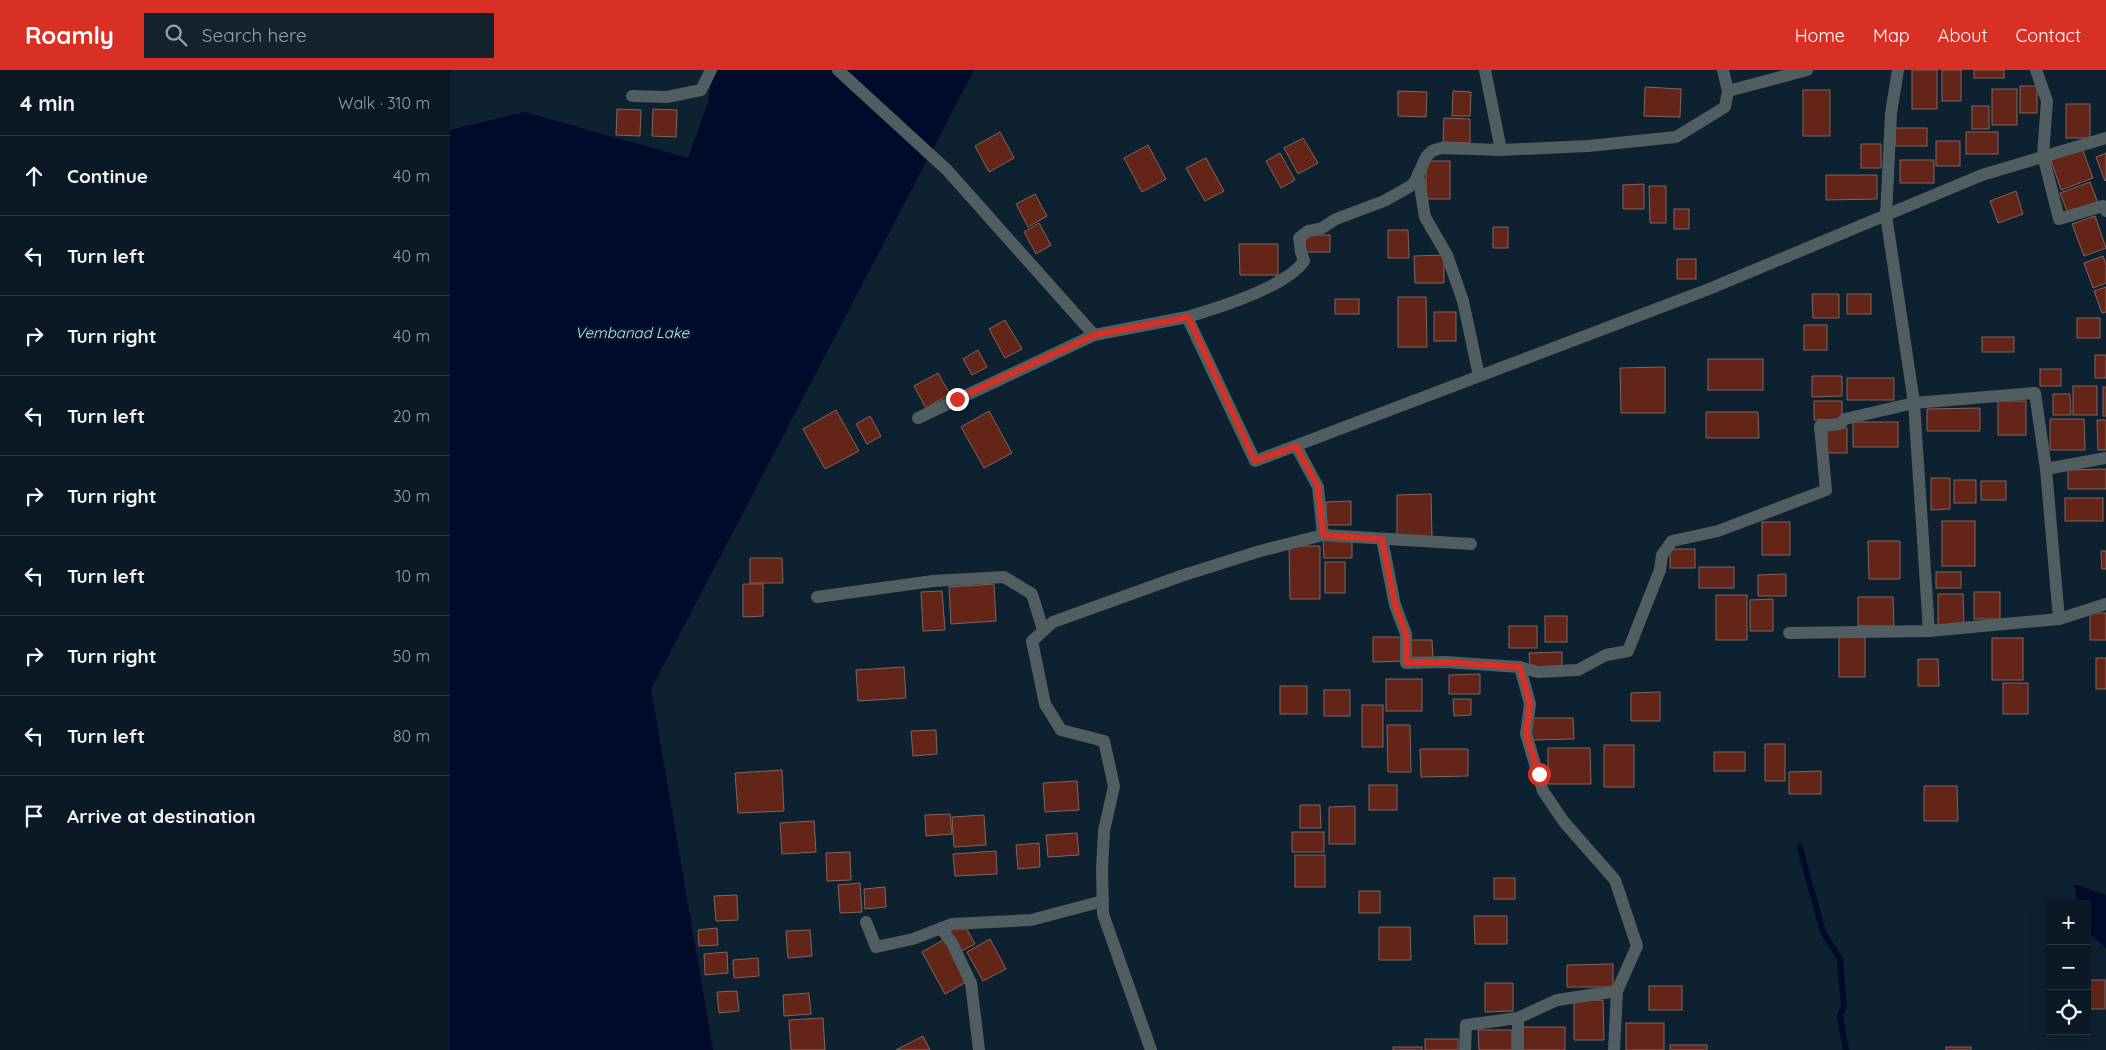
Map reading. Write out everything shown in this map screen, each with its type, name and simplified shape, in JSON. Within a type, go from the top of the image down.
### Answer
[{"type":"street","points":[[632,96],[667,97],[701,90],[711,70]]},
{"type":"street","points":[[838,70],[947,170],[1094,335]]},
{"type":"street","points":[[1485,70],[1501,150]]},
{"type":"street","points":[[918,418],[1094,335],[1188,317],[1238,301],[1287,277],[1300,267],[1304,261],[1300,238],[1308,232],[1322,228],[1336,219],[1384,201],[1415,182],[1426,156],[1432,151],[1441,148],[1501,150],[1588,146],[1676,136],[1725,107],[1728,91],[1723,70]]},
{"type":"street","points":[[1728,91],[1807,70]]},
{"type":"street","points":[[1898,70],[1891,112],[1886,215],[1914,403],[1929,631]]},
{"type":"street","points":[[2036,70],[2047,101],[2043,155],[2060,219],[2103,206],[2106,211]]},
{"type":"street","points":[[1188,317],[1255,461],[1709,290],[1982,175],[2043,155],[2106,138]]},
{"type":"street","points":[[1418,174],[1425,217],[1447,255],[1463,301],[1480,376]]},
{"type":"street","points":[[1382,539],[1395,605],[1406,634],[1406,662],[1445,662],[1520,667],[1538,672],[1578,670],[1606,655],[1628,650],[1660,570],[1662,555],[1672,541],[1718,531],[1826,490],[1820,426],[1840,424],[1845,419],[1914,403],[2035,393],[2046,469],[2058,619]]},
{"type":"street","points":[[1296,446],[1318,487],[1323,535]]},
{"type":"street","points":[[2046,469],[2106,458]]},
{"type":"street","points":[[1151,1050],[1103,914],[1104,831],[1114,786],[1104,741],[1061,730],[1046,704],[1032,640],[1053,622],[1181,576],[1260,551],[1323,535],[1471,544]]},
{"type":"street","points":[[817,597],[933,581],[1004,577],[1032,594],[1044,630]]},
{"type":"street","points":[[1789,633],[1929,631],[2058,619],[2106,604]]},
{"type":"street","points":[[1520,667],[1530,704],[1526,734],[1543,791],[1564,822],[1615,880],[1637,946],[1616,991],[1614,1050]]},
{"type":"street","points":[[866,922],[876,947],[913,939],[952,924],[1031,920],[1103,901]]},
{"type":"street","points":[[941,928],[952,943],[972,983],[978,1050]]},
{"type":"street","points":[[1465,1050],[1466,1025],[1518,1018],[1557,1000],[1616,991]]},
{"type":"street","points":[[1518,1018],[1518,1050]]},
{"type":"water","name":"Vembanad Lake","points":[[713,70],[974,70],[651,689],[713,1050],[450,1050],[450,130],[524,112],[688,158],[708,103]]},
{"type":"water","points":[[2074,884],[2106,895],[2106,948],[2091,935],[2091,900],[2077,900]]},
{"type":"building","points":[[1912,70],[1937,70],[1937,109],[1912,109]]},
{"type":"building","points":[[1942,70],[1961,70],[1961,101],[1942,101]]},
{"type":"building","points":[[1974,70],[2004,70],[2004,78],[1974,78]]},
{"type":"building","points":[[2020,86],[2037,86],[2037,113],[2020,113]]},
{"type":"building","points":[[1645,87],[1681,89],[1680,117],[1644,116]]},
{"type":"building","points":[[1992,89],[2017,89],[2017,125],[1992,125]]},
{"type":"building","points":[[1803,90],[1830,90],[1830,136],[1803,136]]},
{"type":"building","points":[[1398,91],[1427,92],[1426,117],[1398,116]]},
{"type":"building","points":[[1453,91],[1471,92],[1470,116],[1452,116]]},
{"type":"building","points":[[2066,104],[2090,104],[2090,138],[2066,138]]},
{"type":"building","points":[[1972,106],[1989,106],[1989,129],[1972,129]]},
{"type":"building","points":[[617,109],[641,110],[640,136],[616,135]]},
{"type":"building","points":[[653,109],[677,110],[676,137],[652,136]]},
{"type":"building","points":[[1444,118],[1470,119],[1470,143],[1443,142]]},
{"type":"building","points":[[1895,128],[1927,128],[1927,146],[1895,146]]},
{"type":"building","points":[[1000,132],[1014,158],[989,172],[975,146]]},
{"type":"building","points":[[1966,132],[1998,132],[1998,154],[1966,154]]},
{"type":"building","points":[[1303,138],[1318,163],[1298,174],[1284,148]]},
{"type":"building","points":[[1936,141],[1960,141],[1960,166],[1936,166]]},
{"type":"building","points":[[1861,144],[1881,144],[1881,168],[1861,168]]},
{"type":"building","points":[[1148,145],[1166,179],[1142,192],[1124,158]]},
{"type":"building","points":[[2082,148],[2093,178],[2061,190],[2051,160]]},
{"type":"building","points":[[1280,153],[1295,180],[1281,188],[1266,161]]},
{"type":"building","points":[[2106,153],[2106,180],[2105,181],[2096,157]]},
{"type":"building","points":[[1206,158],[1224,191],[1205,201],[1186,168]]},
{"type":"building","points":[[1900,160],[1934,160],[1934,183],[1900,183]]},
{"type":"building","points":[[1426,161],[1450,161],[1450,199],[1426,199]]},
{"type":"building","points":[[1826,175],[1877,175],[1877,199],[1826,200]]},
{"type":"building","points":[[2090,182],[2098,203],[2068,214],[2060,193]]},
{"type":"building","points":[[1644,184],[1644,209],[1623,209],[1623,185]]},
{"type":"building","points":[[1649,186],[1666,186],[1666,223],[1650,223]]},
{"type":"building","points":[[2016,191],[2023,214],[1998,223],[1990,201]]},
{"type":"building","points":[[1035,194],[1047,216],[1028,227],[1016,204]]},
{"type":"building","points":[[1674,209],[1689,209],[1689,229],[1674,229]]},
{"type":"building","points":[[2095,216],[2106,248],[2084,256],[2072,224]]},
{"type":"building","points":[[1039,223],[1051,245],[1036,254],[1024,232]]},
{"type":"building","points":[[1493,227],[1508,227],[1508,248],[1493,248]]},
{"type":"building","points":[[1388,230],[1408,230],[1409,258],[1388,258]]},
{"type":"building","points":[[1305,235],[1330,235],[1330,252],[1305,252]]},
{"type":"building","points":[[1239,244],[1278,244],[1278,275],[1240,275]]},
{"type":"building","points":[[1444,255],[1444,283],[1415,283],[1414,256]]},
{"type":"building","points":[[2103,256],[2106,265],[2106,283],[2093,288],[2084,263]]},
{"type":"building","points":[[1677,259],[1696,259],[1696,279],[1677,279]]},
{"type":"building","points":[[2106,287],[2106,312],[2102,313],[2094,291]]},
{"type":"building","points":[[1812,294],[1839,294],[1839,318],[1813,318]]},
{"type":"building","points":[[1847,294],[1871,294],[1871,314],[1847,314]]},
{"type":"building","points":[[1398,297],[1426,297],[1427,347],[1398,347]]},
{"type":"building","points":[[1335,299],[1359,299],[1359,314],[1335,314]]},
{"type":"building","points":[[1434,312],[1456,312],[1456,341],[1434,341]]},
{"type":"building","points":[[2077,318],[2100,318],[2100,338],[2077,338]]},
{"type":"building","points":[[1005,320],[1022,349],[1005,358],[989,329]]},
{"type":"building","points":[[1804,325],[1827,325],[1827,350],[1804,350]]},
{"type":"building","points":[[1982,337],[2014,337],[2014,352],[1982,352]]},
{"type":"building","points":[[978,350],[987,367],[972,375],[963,359]]},
{"type":"building","points":[[2095,355],[2106,355],[2106,378],[2095,378]]},
{"type":"building","points":[[1708,359],[1763,359],[1763,390],[1708,390]]},
{"type":"building","points":[[1665,367],[1665,413],[1621,413],[1620,368]]},
{"type":"building","points":[[2040,369],[2061,369],[2061,386],[2040,386]]},
{"type":"building","points":[[938,373],[950,394],[926,408],[914,386]]},
{"type":"building","points":[[1812,376],[1842,376],[1842,396],[1812,397]]},
{"type":"building","points":[[1847,378],[1894,378],[1894,400],[1847,400]]},
{"type":"building","points":[[2073,386],[2097,386],[2097,415],[2073,415]]},
{"type":"building","points":[[2103,387],[2106,387],[2106,416],[2103,416]]},
{"type":"building","points":[[2053,394],[2070,394],[2071,415],[2053,415]]},
{"type":"building","points":[[1814,401],[1842,401],[1842,419],[1814,420]]},
{"type":"building","points":[[1998,401],[2026,401],[2026,435],[1998,435]]},
{"type":"building","points":[[1980,408],[1980,431],[1927,431],[1927,409]]},
{"type":"building","points":[[836,410],[859,451],[825,469],[803,429]]},
{"type":"building","points":[[989,411],[1012,453],[984,468],[961,427]]},
{"type":"building","points":[[1706,412],[1758,412],[1759,438],[1706,438]]},
{"type":"building","points":[[870,416],[881,436],[867,444],[856,424]]},
{"type":"building","points":[[2050,419],[2084,419],[2085,450],[2050,450]]},
{"type":"building","points":[[2097,420],[2106,420],[2106,450],[2098,450]]},
{"type":"building","points":[[1853,422],[1898,422],[1898,447],[1853,447]]},
{"type":"building","points":[[1827,428],[1847,428],[1847,453],[1827,453]]},
{"type":"building","points":[[2106,469],[2106,489],[2068,489],[2068,470]]},
{"type":"building","points":[[1931,478],[1950,478],[1950,509],[1931,510]]},
{"type":"building","points":[[1954,480],[1976,480],[1976,503],[1954,503]]},
{"type":"building","points":[[1981,481],[2006,481],[2006,500],[1981,500]]},
{"type":"building","points":[[1431,494],[1432,537],[1397,538],[1397,495]]},
{"type":"building","points":[[2065,498],[2103,498],[2103,521],[2065,521]]},
{"type":"building","points":[[1351,501],[1351,525],[1326,525],[1326,502]]},
{"type":"building","points":[[1942,521],[1975,521],[1975,566],[1942,566]]},
{"type":"building","points":[[1762,522],[1790,522],[1790,555],[1762,555]]},
{"type":"building","points":[[1323,539],[1352,539],[1352,558],[1324,558]]},
{"type":"building","points":[[1868,541],[1900,541],[1900,579],[1869,579]]},
{"type":"building","points":[[1289,546],[1320,546],[1320,599],[1290,599]]},
{"type":"building","points":[[1670,549],[1695,549],[1695,568],[1670,568]]},
{"type":"building","points":[[2101,551],[2106,551],[2106,569],[2102,569]]},
{"type":"building","points":[[750,558],[782,558],[783,583],[750,583]]},
{"type":"building","points":[[1325,562],[1345,562],[1345,593],[1325,593]]},
{"type":"building","points":[[1699,567],[1734,567],[1734,588],[1699,588]]},
{"type":"building","points":[[1936,572],[1961,572],[1961,588],[1936,588]]},
{"type":"building","points":[[1786,574],[1786,596],[1758,596],[1758,575]]},
{"type":"building","points":[[743,584],[763,584],[763,616],[743,617]]},
{"type":"building","points":[[994,584],[996,621],[951,624],[949,587]]},
{"type":"building","points":[[942,591],[945,630],[923,631],[921,592]]},
{"type":"building","points":[[1974,592],[2000,592],[2000,619],[1974,619]]},
{"type":"building","points":[[1938,594],[1963,594],[1964,624],[1938,625]]},
{"type":"building","points":[[1716,595],[1747,595],[1747,640],[1716,640]]},
{"type":"building","points":[[1858,597],[1893,597],[1894,626],[1858,626]]},
{"type":"building","points":[[1773,599],[1773,631],[1750,631],[1750,600]]},
{"type":"building","points":[[2090,613],[2106,613],[2106,640],[2090,640]]},
{"type":"building","points":[[1545,616],[1567,616],[1567,642],[1545,642]]},
{"type":"building","points":[[1509,626],[1537,626],[1537,648],[1509,648]]},
{"type":"building","points":[[1839,634],[1865,634],[1865,677],[1839,677]]},
{"type":"building","points":[[1373,637],[1403,637],[1404,661],[1373,662]]},
{"type":"building","points":[[1992,638],[2023,638],[2023,680],[1992,680]]},
{"type":"building","points":[[1408,640],[1432,640],[1433,660],[1408,660]]},
{"type":"building","points":[[1562,652],[1562,667],[1530,668],[1529,653]]},
{"type":"building","points":[[2096,658],[2106,658],[2106,689],[2096,689]]},
{"type":"building","points":[[1918,659],[1938,659],[1939,686],[1918,686]]},
{"type":"building","points":[[904,667],[906,698],[858,701],[856,670]]},
{"type":"building","points":[[1480,674],[1480,694],[1449,694],[1449,675]]},
{"type":"building","points":[[1386,679],[1422,679],[1422,711],[1386,711]]},
{"type":"building","points":[[2003,683],[2028,683],[2028,714],[2003,714]]},
{"type":"building","points":[[1280,686],[1307,686],[1307,714],[1280,714]]},
{"type":"building","points":[[1324,690],[1350,690],[1350,716],[1324,716]]},
{"type":"building","points":[[1660,692],[1660,721],[1631,721],[1631,693]]},
{"type":"building","points":[[1453,699],[1471,699],[1471,715],[1454,716]]},
{"type":"building","points":[[1362,705],[1383,705],[1383,747],[1362,747]]},
{"type":"building","points":[[1531,718],[1573,718],[1574,739],[1531,740]]},
{"type":"building","points":[[1387,725],[1410,725],[1411,772],[1388,772]]},
{"type":"building","points":[[936,730],[937,754],[913,756],[911,731]]},
{"type":"building","points":[[1765,744],[1785,744],[1785,781],[1765,781]]},
{"type":"building","points":[[1604,745],[1634,745],[1634,787],[1604,787]]},
{"type":"building","points":[[1548,748],[1590,748],[1591,784],[1548,784]]},
{"type":"building","points":[[1420,749],[1468,749],[1468,776],[1421,777]]},
{"type":"building","points":[[1714,752],[1745,752],[1745,771],[1714,771]]},
{"type":"building","points":[[782,770],[784,811],[738,813],[735,773]]},
{"type":"building","points":[[1821,771],[1821,794],[1789,794],[1789,772]]},
{"type":"building","points":[[1077,781],[1079,810],[1045,812],[1043,783]]},
{"type":"building","points":[[1369,785],[1397,785],[1397,810],[1369,810]]},
{"type":"building","points":[[1924,786],[1957,786],[1958,821],[1924,821]]},
{"type":"building","points":[[1300,805],[1320,805],[1321,828],[1300,828]]},
{"type":"building","points":[[1355,806],[1355,844],[1329,844],[1329,807]]},
{"type":"building","points":[[950,814],[952,834],[926,836],[925,815]]},
{"type":"building","points":[[984,815],[986,845],[954,847],[952,817]]},
{"type":"building","points":[[814,821],[816,852],[782,854],[780,823]]},
{"type":"building","points":[[1292,832],[1324,832],[1324,852],[1292,852]]},
{"type":"building","points":[[1077,833],[1079,855],[1048,857],[1046,835]]},
{"type":"building","points":[[1039,843],[1040,867],[1018,869],[1016,845]]},
{"type":"building","points":[[996,851],[997,874],[955,876],[953,854]]},
{"type":"building","points":[[850,852],[851,880],[827,881],[826,853]]},
{"type":"building","points":[[1295,855],[1325,855],[1325,887],[1295,887]]},
{"type":"building","points":[[1494,878],[1515,878],[1515,899],[1494,899]]},
{"type":"building","points":[[860,883],[862,912],[840,913],[838,885]]},
{"type":"building","points":[[885,887],[886,907],[865,909],[864,889]]},
{"type":"building","points":[[1359,891],[1380,891],[1380,913],[1359,913]]},
{"type":"building","points":[[737,895],[738,920],[716,921],[714,896]]},
{"type":"building","points":[[1474,916],[1507,916],[1507,944],[1475,944]]},
{"type":"building","points":[[964,924],[975,944],[959,952],[948,932]]},
{"type":"building","points":[[1379,927],[1410,927],[1411,960],[1379,960]]},
{"type":"building","points":[[717,928],[718,945],[699,946],[698,930]]},
{"type":"building","points":[[810,930],[812,956],[788,958],[786,931]]},
{"type":"building","points":[[945,939],[968,981],[945,994],[922,952]]},
{"type":"building","points":[[990,939],[1006,969],[983,981],[967,952]]},
{"type":"building","points":[[727,952],[728,973],[705,975],[704,954]]},
{"type":"building","points":[[758,958],[759,976],[734,978],[733,960]]},
{"type":"building","points":[[1613,964],[1613,987],[1567,987],[1567,965]]},
{"type":"building","points":[[2091,980],[2105,980],[2105,1009],[2091,1009]]},
{"type":"building","points":[[1485,983],[1513,983],[1513,1011],[1485,1012]]},
{"type":"building","points":[[1649,986],[1682,986],[1682,1010],[1649,1010]]},
{"type":"building","points":[[737,991],[739,1011],[719,1013],[717,992]]},
{"type":"building","points":[[809,993],[811,1014],[784,1016],[783,995]]},
{"type":"building","points":[[1603,1000],[1604,1040],[1574,1040],[1574,1001]]},
{"type":"building","points":[[823,1018],[825,1050],[791,1050],[789,1020]]},
{"type":"building","points":[[1626,1023],[1664,1023],[1664,1050],[1626,1050]]},
{"type":"building","points":[[1522,1027],[1565,1027],[1565,1050],[1522,1050]]},
{"type":"building","points":[[1478,1030],[1512,1030],[1512,1050],[1479,1050]]},
{"type":"building","points":[[923,1036],[930,1050],[896,1050]]},
{"type":"building","points":[[1425,1039],[1458,1039],[1458,1050],[1425,1050]]},
{"type":"building","points":[[1670,1045],[1707,1045],[1707,1050],[1670,1050]]},
{"type":"building","points":[[1393,1047],[1422,1047],[1422,1050],[1393,1050]]},
{"type":"building","points":[[1946,1047],[1971,1047],[1971,1050],[1946,1050]]},
{"type":"waterway","points":[[1800,848],[1823,932],[1840,959],[1844,1007],[1840,1015],[1846,1050]]},
{"type":"route","points":[[957,399],[1094,335],[1188,317],[1255,461],[1296,446],[1314,476],[1318,487],[1323,535],[1382,539],[1395,605],[1406,634],[1406,662],[1445,662],[1520,667],[1530,704],[1526,734],[1539,774]]}]
